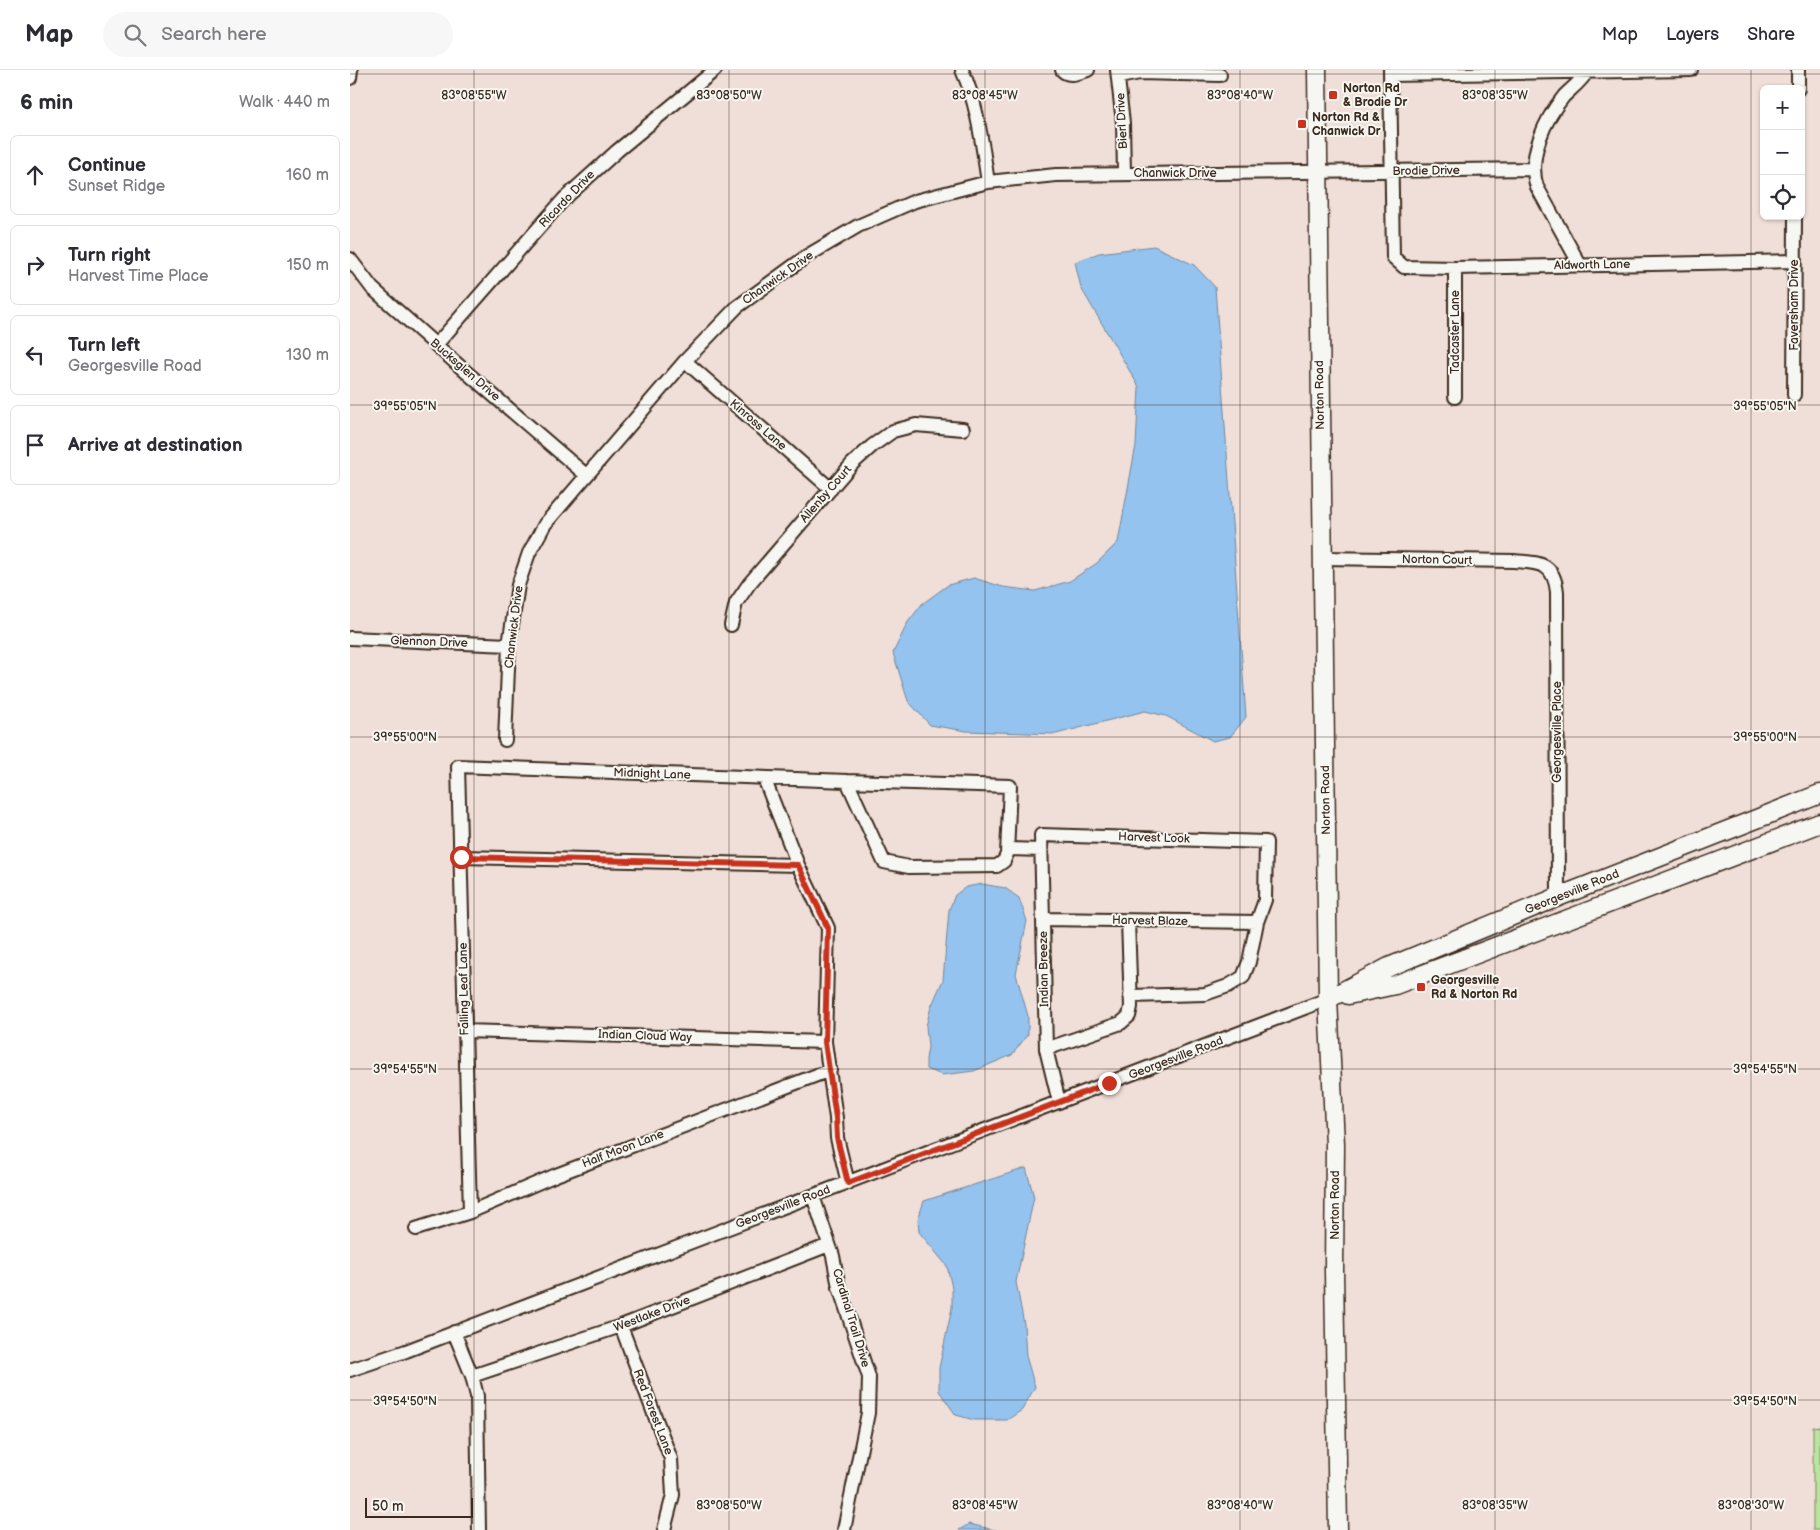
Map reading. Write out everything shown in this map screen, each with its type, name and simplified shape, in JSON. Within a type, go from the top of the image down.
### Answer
[{"type":"main road","name":"Norton Road","points":[[1317,70],[1328,999],[1335,1144],[1334,1272],[1338,1530]]},
{"type":"main road","name":"Georgesville Road","points":[[1328,999],[1389,967],[1558,897],[1820,794]]},
{"type":"main road","name":"Georgesville Road","points":[[1328,999],[1395,986],[1820,823]]},
{"type":"street","points":[[350,78],[351,70]]},
{"type":"street","name":"Ricardo Drive","points":[[436,345],[564,199],[617,151],[715,70]]},
{"type":"street","points":[[962,70],[972,95],[979,122],[988,182]]},
{"type":"street","points":[[1062,70],[1065,74],[1088,70]]},
{"type":"street","points":[[1391,171],[1390,72],[1691,70]]},
{"type":"street","points":[[1798,70],[1798,85]]},
{"type":"street","points":[[1580,266],[1537,187],[1534,169],[1543,132],[1551,114],[1564,96],[1588,71]]},
{"type":"street","points":[[1118,74],[1220,75]]},
{"type":"street","name":"Bierl Drive","points":[[1118,74],[1124,123],[1124,173]]},
{"type":"street","name":"Brodie Drive","points":[[1318,172],[1534,169]]},
{"type":"street","name":"Aldworth Lane","points":[[1391,171],[1394,257],[1404,267],[1455,268],[1794,261]]},
{"type":"street","name":"Chanwick Drive","points":[[505,740],[509,645],[518,585],[529,553],[545,524],[685,361],[737,306],[807,256],[858,226],[915,201],[988,182],[1056,174],[1318,172]]},
{"type":"street","name":"Faversham Drive","points":[[1794,395],[1795,220]]},
{"type":"street","name":"Bucksglen Drive","points":[[350,259],[372,288],[586,475]]},
{"type":"street","name":"Tadcaster Lane","points":[[1454,397],[1455,268]]},
{"type":"street","name":"Kinross Lane","points":[[685,361],[831,489]]},
{"type":"street","name":"Allenby Court","points":[[731,624],[736,603],[749,584],[852,464],[872,446],[893,431],[916,425],[963,428]]},
{"type":"street","name":"Norton Court","points":[[1322,558],[1514,561],[1542,564],[1549,570]]},
{"type":"street","name":"Georgesville Place","points":[[1549,570],[1556,580],[1557,592],[1558,897]]},
{"type":"street","name":"Glennon Drive","points":[[350,638],[509,645]]},
{"type":"street","name":"Midnight Lane","points":[[458,766],[1010,786],[1008,849]]},
{"type":"street","name":"Falling Leaf Lane","points":[[458,766],[470,1212]]},
{"type":"street","points":[[764,778],[798,865],[828,928],[825,1042],[837,1138],[848,1183]]},
{"type":"street","points":[[847,781],[884,862],[909,867],[997,866],[1004,861],[1008,854],[1008,849],[1042,850]]},
{"type":"street","name":"Harvest Look","points":[[1041,835],[1266,842],[1265,900],[1258,922]]},
{"type":"street","name":"Indian Breeze","points":[[1041,835],[1046,1049],[1059,1102]]},
{"type":"street","points":[[461,857],[798,865]]},
{"type":"street","name":"Harvest Blaze","points":[[1043,919],[1258,922]]},
{"type":"street","points":[[1046,1049],[1120,1023],[1129,1016],[1128,921]]},
{"type":"street","points":[[1130,996],[1206,994],[1243,977],[1249,962],[1258,922]]},
{"type":"street","name":"Georgesville Road","points":[[350,1370],[406,1351],[1328,999]]},
{"type":"street","name":"Indian Cloud Way","points":[[464,1031],[825,1042]]},
{"type":"street","name":"Half Moon Lane","points":[[416,1230],[470,1212],[565,1171],[830,1070]]},
{"type":"street","name":"Cardinal Trail Drive","points":[[813,1196],[833,1256],[839,1287],[869,1377],[868,1413],[844,1530]]},
{"type":"street","name":"Westlake Drive","points":[[472,1376],[621,1326],[829,1245]]},
{"type":"street","name":"Red Forest Lane","points":[[621,1326],[671,1459],[672,1495],[664,1530]]},
{"type":"street","points":[[454,1332],[472,1376],[477,1396],[479,1530]]},
{"type":"green space","points":[[1813,1426],[1820,1427],[1820,1530],[1813,1530]]},
{"type":"water","points":[[1154,246],[1194,265],[1215,287],[1246,717],[1230,737],[1213,741],[1166,716],[1145,711],[1056,734],[966,731],[930,725],[908,701],[893,653],[908,622],[922,604],[948,585],[974,578],[1003,587],[1035,591],[1070,581],[1097,563],[1118,542],[1136,445],[1139,387],[1081,288],[1075,262],[1099,253]]},
{"type":"water","points":[[982,884],[1005,888],[1019,898],[1027,921],[1016,974],[1028,1016],[1028,1034],[1012,1055],[974,1071],[942,1075],[926,1069],[928,1047],[926,1026],[931,1007],[943,980],[949,910],[955,895],[966,887]]},
{"type":"water","points":[[1026,1168],[1034,1197],[1016,1282],[1024,1324],[1026,1356],[1035,1387],[1022,1410],[1007,1420],[974,1420],[956,1415],[939,1391],[939,1368],[952,1308],[952,1288],[947,1266],[919,1232],[918,1219],[924,1201]]},
{"type":"water","points":[[969,1524],[995,1530],[959,1530]]},
{"type":"place","name":"Norton Rd & Brodie Dr","points":[[1333,95]]},
{"type":"place","name":"Norton Rd & Chanwick Dr","points":[[1302,124]]},
{"type":"place","name":"Georgesville Rd & Norton Rd","points":[[1421,987]]},
{"type":"route","points":[[461,857],[798,865],[828,928],[825,1042],[837,1138],[848,1183],[1109,1083]]}]
